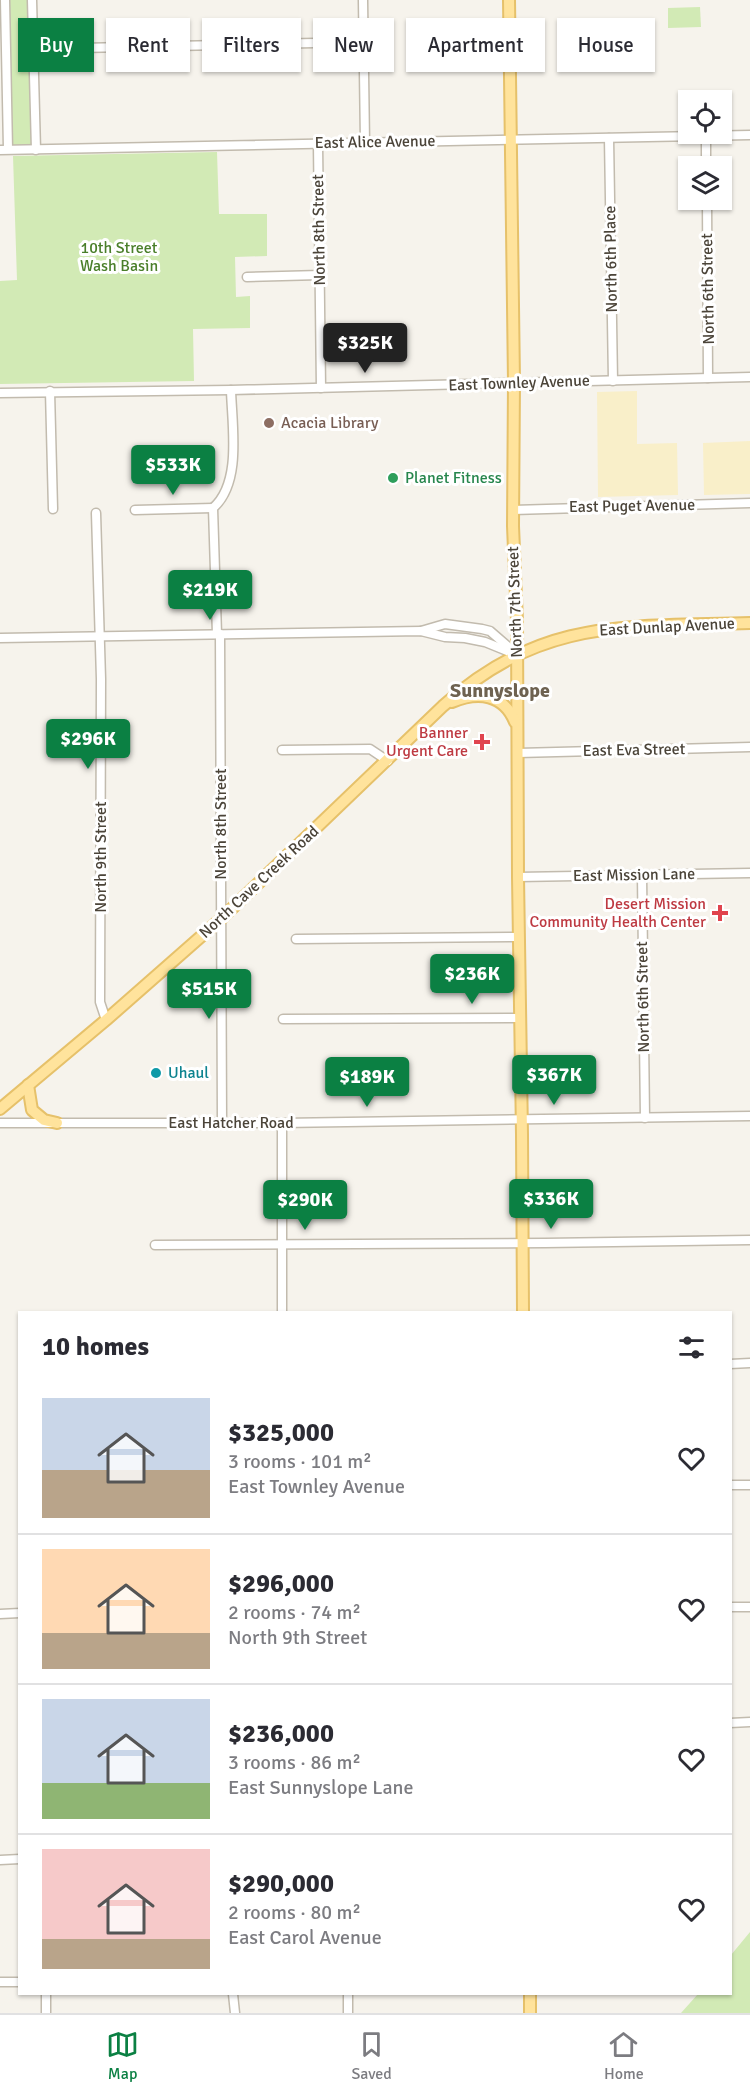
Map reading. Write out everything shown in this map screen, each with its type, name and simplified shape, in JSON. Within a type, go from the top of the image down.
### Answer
[{"type":"main road","name":"North 7th Street","points":[[509,0],[523,1311]]},
{"type":"main road","name":"East Dunlap Avenue","points":[[517,655],[537,645],[561,638],[613,628],[750,623]]},
{"type":"main road","name":"North Cave Creek Road","points":[[0,1109],[222,918],[443,706],[473,681],[517,655]]},
{"type":"main road","points":[[443,706],[470,697],[486,695],[496,698],[512,714],[518,729]]},
{"type":"main road","points":[[28,1085],[32,1110],[44,1120],[57,1124]]},
{"type":"main road","points":[[530,1995],[530,2013]]},
{"type":"street","points":[[4,149],[5,0]]},
{"type":"street","points":[[32,0],[32,18]]},
{"type":"street","points":[[363,0],[363,18]]},
{"type":"street","points":[[94,48],[313,43]]},
{"type":"street","points":[[34,72],[36,150]]},
{"type":"street","points":[[364,72],[365,143]]},
{"type":"street","name":"East Alice Avenue","points":[[732,135],[750,135]]},
{"type":"street","name":"East Alice Avenue","points":[[4,149],[678,136]]},
{"type":"street","name":"North 6th Place","points":[[609,138],[613,381]]},
{"type":"street","name":"North 8th Street","points":[[318,144],[321,388]]},
{"type":"street","name":"North 6th Street","points":[[707,210],[708,378]]},
{"type":"street","points":[[247,277],[320,275]]},
{"type":"street","name":"East Townley Avenue","points":[[0,393],[496,385],[514,382],[750,377]]},
{"type":"street","points":[[135,510],[213,508],[220,501],[230,482],[231,390]]},
{"type":"street","points":[[50,391],[52,509]]},
{"type":"street","name":"East Puget Avenue","points":[[513,510],[750,503]]},
{"type":"street","name":"North 8th Street","points":[[213,508],[218,634],[222,1123]]},
{"type":"street","name":"North 9th Street","points":[[96,513],[101,670],[100,1002],[106,1020]]},
{"type":"street","points":[[0,638],[421,631],[445,637],[485,642],[517,655]]},
{"type":"street","name":"East Eva Street","points":[[518,753],[750,747]]},
{"type":"street","points":[[282,750],[370,748],[388,761]]},
{"type":"street","name":"East Mission Lane","points":[[518,877],[750,873]]},
{"type":"street","name":"North 6th Street","points":[[642,875],[645,1118]]},
{"type":"street","points":[[296,939],[519,937]]},
{"type":"street","points":[[283,1019],[520,1018]]},
{"type":"street","name":"East Hatcher Road","points":[[0,1123],[282,1123],[750,1116]]},
{"type":"street","points":[[282,1123],[282,1311]]},
{"type":"street","points":[[155,1245],[750,1240]]},
{"type":"street","points":[[732,1364],[750,1363]]},
{"type":"street","points":[[732,1485],[750,1485]]},
{"type":"street","points":[[732,1607],[750,1607]]},
{"type":"street","points":[[0,1614],[18,1613]]},
{"type":"street","points":[[732,1723],[750,1722]]},
{"type":"street","points":[[0,1860],[18,1859]]},
{"type":"street","points":[[0,1982],[18,1982]]},
{"type":"street","points":[[46,1995],[46,2013]]},
{"type":"street","points":[[233,1995],[235,2013]]},
{"type":"street","points":[[348,1995],[348,2013]]},
{"type":"green space","points":[[9,0],[29,0],[29,18],[18,18],[18,72],[30,72],[32,146],[12,146]]},
{"type":"green space","points":[[700,7],[701,27],[668,28],[668,8]]},
{"type":"green space","name":"10th Street Wash Basin","points":[[217,152],[219,214],[267,214],[267,256],[235,257],[236,297],[250,296],[250,328],[193,329],[194,381],[0,384],[0,281],[17,280],[13,156]]},
{"type":"green space","points":[[750,1932],[750,2013],[681,2013],[697,1995],[732,1995],[732,1954]]},
{"type":"sand","points":[[637,391],[637,444],[677,443],[678,495],[598,497],[597,392]]},
{"type":"sand","points":[[750,441],[750,494],[704,495],[703,443]]},
{"type":"place","name":"Acacia Library","points":[[269,423]]},
{"type":"place","name":"Planet Fitness","points":[[393,478]]},
{"type":"place","name":"Banner Urgent Care","points":[[482,742]]},
{"type":"place","name":"Desert Mission Community Health Center","points":[[720,913]]},
{"type":"place","name":"Uhaul","points":[[156,1073]]},
{"type":"district","name":"Sunnyslope","points":[[500,690]]}]
